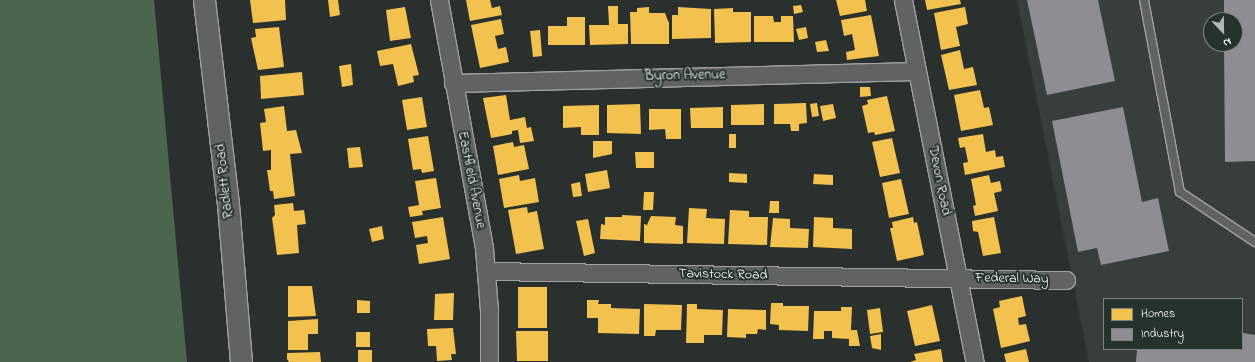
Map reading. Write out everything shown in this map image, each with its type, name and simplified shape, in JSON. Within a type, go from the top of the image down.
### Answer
[{"type":"street","name":"Radlett Road","points":[[204,0],[228,204],[241,362]]},
{"type":"street","name":"Eastfield Avenue","points":[[439,0],[487,272],[489,362]]},
{"type":"street","name":"Devon Road","points":[[903,0],[976,362]]},
{"type":"street","name":"Byron Avenue","points":[[453,83],[499,79],[917,70]]},
{"type":"street","name":"Tavistock Road","points":[[487,272],[959,278]]},
{"type":"street","name":"Federal Way","points":[[959,278],[1066,280]]},
{"type":"lane","points":[[1144,0],[1180,192],[1255,242]]},
{"type":"shaded area","points":[[1017,0],[1255,0],[1255,362],[1089,362]]},
{"type":"green space","points":[[0,0],[154,0],[187,362],[0,362]]},
{"type":"building: Homes","points":[[250,0],[285,0],[286,20],[253,23]]},
{"type":"building: Homes","points":[[328,0],[338,0],[340,15],[330,17]]},
{"type":"building: Homes","points":[[466,0],[490,0],[492,8],[500,6],[502,15],[470,21]]},
{"type":"building: Homes","points":[[836,0],[865,0],[867,11],[840,16]]},
{"type":"building: Homes","points":[[925,0],[960,0],[961,4],[927,10]]},
{"type":"building: Homes","points":[[801,5],[803,12],[794,14],[793,6]]},
{"type":"building: Homes","points":[[608,6],[618,6],[618,24],[628,24],[628,44],[590,45],[589,25],[609,25]]},
{"type":"building: Homes","points":[[405,7],[411,38],[390,41],[386,10]]},
{"type":"building: Homes","points":[[649,7],[649,13],[665,13],[669,23],[669,44],[631,44],[630,12],[637,12],[637,8]]},
{"type":"building: Homes","points":[[678,7],[711,9],[711,38],[672,39],[672,15],[678,15]]},
{"type":"building: Homes","points":[[965,7],[968,24],[956,27],[960,46],[941,50],[934,13]]},
{"type":"building: Homes","points":[[733,8],[733,12],[751,12],[751,42],[715,43],[714,9]]},
{"type":"building: Homes","points":[[871,15],[879,56],[847,60],[846,52],[855,50],[852,34],[844,36],[841,20]]},
{"type":"building: Homes","points":[[754,16],[773,16],[774,22],[781,22],[781,16],[793,16],[794,42],[754,42]]},
{"type":"building: Homes","points":[[567,17],[585,17],[585,45],[548,45],[548,26],[567,26]]},
{"type":"building: Homes","points":[[501,19],[504,34],[495,36],[498,49],[506,47],[509,62],[480,68],[471,25]]},
{"type":"building: Homes","points":[[279,27],[284,67],[258,70],[251,38],[256,37],[255,29]]},
{"type":"building: Homes","points":[[806,27],[808,38],[799,40],[796,29]]},
{"type":"building: Homes","points":[[540,30],[542,56],[533,57],[530,31]]},
{"type":"building: Homes","points":[[826,40],[829,51],[817,52],[815,42]]},
{"type":"building: Homes","points":[[411,44],[419,75],[413,76],[414,82],[398,86],[393,64],[380,66],[377,51]]},
{"type":"building: Homes","points":[[960,50],[964,69],[973,67],[977,85],[949,90],[941,55]]},
{"type":"building: Homes","points":[[351,64],[353,85],[342,87],[339,66]]},
{"type":"building: Homes","points":[[302,72],[304,95],[261,99],[260,76]]},
{"type":"building: Homes","points":[[860,87],[870,87],[871,96],[860,97]]},
{"type":"building: Homes","points":[[980,90],[984,108],[989,107],[993,125],[961,131],[954,95]]},
{"type":"building: Homes","points":[[506,95],[510,120],[525,117],[527,128],[531,127],[534,141],[520,143],[518,130],[512,131],[512,134],[491,138],[483,98]]},
{"type":"building: Homes","points":[[887,96],[895,131],[875,135],[874,132],[868,133],[862,106],[868,104],[867,100]]},
{"type":"building: Homes","points":[[422,97],[427,127],[407,130],[402,100]]},
{"type":"building: Homes","points":[[806,103],[807,123],[799,124],[799,131],[791,131],[790,124],[774,124],[774,104]]},
{"type":"building: Homes","points":[[817,103],[819,116],[812,117],[810,104]]},
{"type":"building: Homes","points":[[640,104],[641,134],[607,133],[607,105]]},
{"type":"building: Homes","points":[[764,104],[764,125],[731,125],[731,105]]},
{"type":"building: Homes","points":[[833,104],[836,118],[823,121],[820,106]]},
{"type":"building: Homes","points":[[599,105],[599,135],[581,135],[581,127],[563,128],[563,106]]},
{"type":"building: Homes","points":[[284,106],[287,131],[296,130],[302,153],[290,154],[295,196],[274,199],[273,191],[270,191],[267,170],[271,170],[271,150],[263,151],[260,123],[266,122],[264,109]]},
{"type":"building: Homes","points":[[723,107],[723,128],[691,128],[690,108]]},
{"type":"building: Homes","points":[[649,109],[681,109],[681,139],[666,139],[665,129],[649,130]]},
{"type":"building: Homes","points":[[729,134],[736,134],[736,148],[729,148]]},
{"type":"building: Homes","points":[[983,134],[986,152],[995,150],[996,157],[1003,156],[1005,167],[965,175],[963,163],[968,162],[965,147],[960,148],[958,138]]},
{"type":"building: Homes","points":[[428,136],[434,171],[422,173],[421,169],[413,170],[408,139]]},
{"type":"building: Homes","points":[[892,138],[900,173],[880,177],[872,142]]},
{"type":"building: Homes","points":[[593,141],[612,141],[612,154],[593,158]]},
{"type":"building: Homes","points":[[513,142],[514,147],[524,145],[529,169],[498,175],[493,146]]},
{"type":"building: Homes","points":[[360,147],[363,167],[349,168],[347,148]]},
{"type":"building: Homes","points":[[635,152],[654,152],[654,168],[636,168]]},
{"type":"building: Homes","points":[[607,170],[610,188],[588,192],[585,174]]},
{"type":"building: Homes","points":[[729,173],[747,174],[747,183],[729,182]]},
{"type":"building: Homes","points":[[814,174],[833,175],[833,185],[813,184]]},
{"type":"building: Homes","points":[[519,175],[520,181],[535,178],[539,202],[504,208],[499,179]]},
{"type":"building: Homes","points":[[989,175],[991,183],[1000,181],[1002,191],[994,193],[998,211],[975,216],[973,206],[976,205],[971,179]]},
{"type":"building: Homes","points":[[436,178],[441,208],[422,211],[423,215],[410,217],[408,207],[419,205],[415,181]]},
{"type":"building: Homes","points":[[901,179],[909,214],[889,218],[882,183]]},
{"type":"building: Homes","points":[[580,182],[582,196],[573,197],[571,184]]},
{"type":"building: Homes","points":[[644,192],[654,192],[653,210],[643,210]]},
{"type":"building: Homes","points":[[770,201],[779,201],[779,213],[769,213]]},
{"type":"building: Homes","points":[[293,203],[294,211],[304,210],[306,224],[297,225],[299,253],[277,255],[272,218],[275,215],[274,205]]},
{"type":"building: Homes","points":[[527,207],[528,213],[537,211],[544,249],[516,254],[508,210]]},
{"type":"building: Homes","points":[[689,208],[707,209],[706,218],[725,219],[724,244],[687,243]]},
{"type":"building: Homes","points":[[730,210],[749,211],[749,217],[768,217],[767,245],[728,244]]},
{"type":"building: Homes","points":[[622,215],[641,216],[640,241],[600,239],[601,224],[605,225],[605,217],[622,217]]},
{"type":"building: Homes","points":[[651,216],[676,217],[675,225],[683,226],[683,244],[644,243],[644,224],[647,225]]},
{"type":"building: Homes","points":[[443,217],[450,259],[419,264],[416,245],[428,243],[427,236],[415,238],[412,222]]},
{"type":"building: Homes","points":[[814,217],[833,218],[833,228],[852,229],[852,249],[813,247]]},
{"type":"building: Homes","points":[[913,217],[914,223],[917,222],[924,255],[897,261],[890,228],[893,228],[892,222]]},
{"type":"building: Homes","points":[[994,217],[1001,253],[983,256],[978,232],[973,231],[972,221]]},
{"type":"building: Homes","points":[[773,218],[790,219],[790,228],[809,229],[808,248],[770,247]]},
{"type":"building: Homes","points":[[588,219],[595,253],[584,256],[576,221]]},
{"type":"building: Homes","points":[[382,226],[384,239],[372,242],[369,229]]},
{"type":"building: Homes","points":[[288,286],[312,286],[316,316],[288,317]]},
{"type":"building: Homes","points":[[518,287],[547,287],[547,328],[518,328]]},
{"type":"building: Homes","points":[[454,293],[453,320],[434,320],[435,294]]},
{"type":"building: Homes","points":[[1022,296],[1026,316],[1018,318],[1019,325],[1026,324],[1030,341],[1001,348],[993,309],[1000,307],[999,301]]},
{"type":"building: Homes","points":[[357,300],[370,301],[370,313],[357,313]]},
{"type":"building: Homes","points":[[587,300],[599,300],[598,304],[611,304],[611,308],[640,309],[639,334],[598,333],[598,318],[587,318]]},
{"type":"building: Homes","points":[[771,303],[783,303],[783,306],[809,306],[808,331],[779,330],[779,325],[770,324]]},
{"type":"building: Homes","points":[[644,304],[682,305],[681,330],[656,330],[655,336],[644,336]]},
{"type":"building: Homes","points":[[687,304],[697,304],[697,309],[723,310],[722,335],[704,335],[704,343],[686,343]]},
{"type":"building: Homes","points":[[932,305],[940,341],[915,346],[907,311]]},
{"type":"building: Homes","points":[[841,307],[852,307],[851,330],[857,330],[860,346],[849,346],[849,339],[832,338],[832,331],[824,331],[824,339],[813,339],[814,311],[841,311]]},
{"type":"building: Homes","points":[[880,308],[883,332],[870,334],[867,310]]},
{"type":"building: Homes","points":[[728,309],[766,310],[766,330],[758,329],[757,334],[746,334],[746,338],[727,337]]},
{"type":"building: Homes","points":[[318,319],[318,334],[308,334],[308,350],[288,350],[288,321]]},
{"type":"building: Homes","points":[[453,328],[456,354],[451,354],[452,360],[437,361],[436,346],[428,346],[427,329]]},
{"type":"building: Homes","points":[[516,331],[548,331],[548,361],[517,361]]},
{"type":"building: Homes","points":[[356,332],[370,332],[370,347],[356,347]]},
{"type":"building: Homes","points":[[881,334],[881,350],[872,348],[870,336]]},
{"type":"building: Homes","points":[[941,349],[943,362],[910,362],[916,360],[914,354]]},
{"type":"building: Homes","points":[[1026,349],[1029,362],[1006,362],[1004,354]]},
{"type":"building: Homes","points":[[358,350],[372,350],[372,362],[358,362]]},
{"type":"building: Homes","points":[[320,352],[321,362],[289,362],[287,359],[287,353]]},
{"type":"building: Industry","points":[[1027,0],[1098,0],[1115,81],[1047,95]]},
{"type":"building: Industry","points":[[1224,0],[1255,0],[1255,161],[1225,162],[1224,52],[1243,52],[1243,12],[1224,12]]},
{"type":"building: Industry","points":[[1123,107],[1142,202],[1158,198],[1169,251],[1101,265],[1097,248],[1078,252],[1052,121]]},
{"type":"building: Industry","points":[[1243,333],[1255,335],[1255,362],[1136,362],[1137,350],[1243,350]]}]
